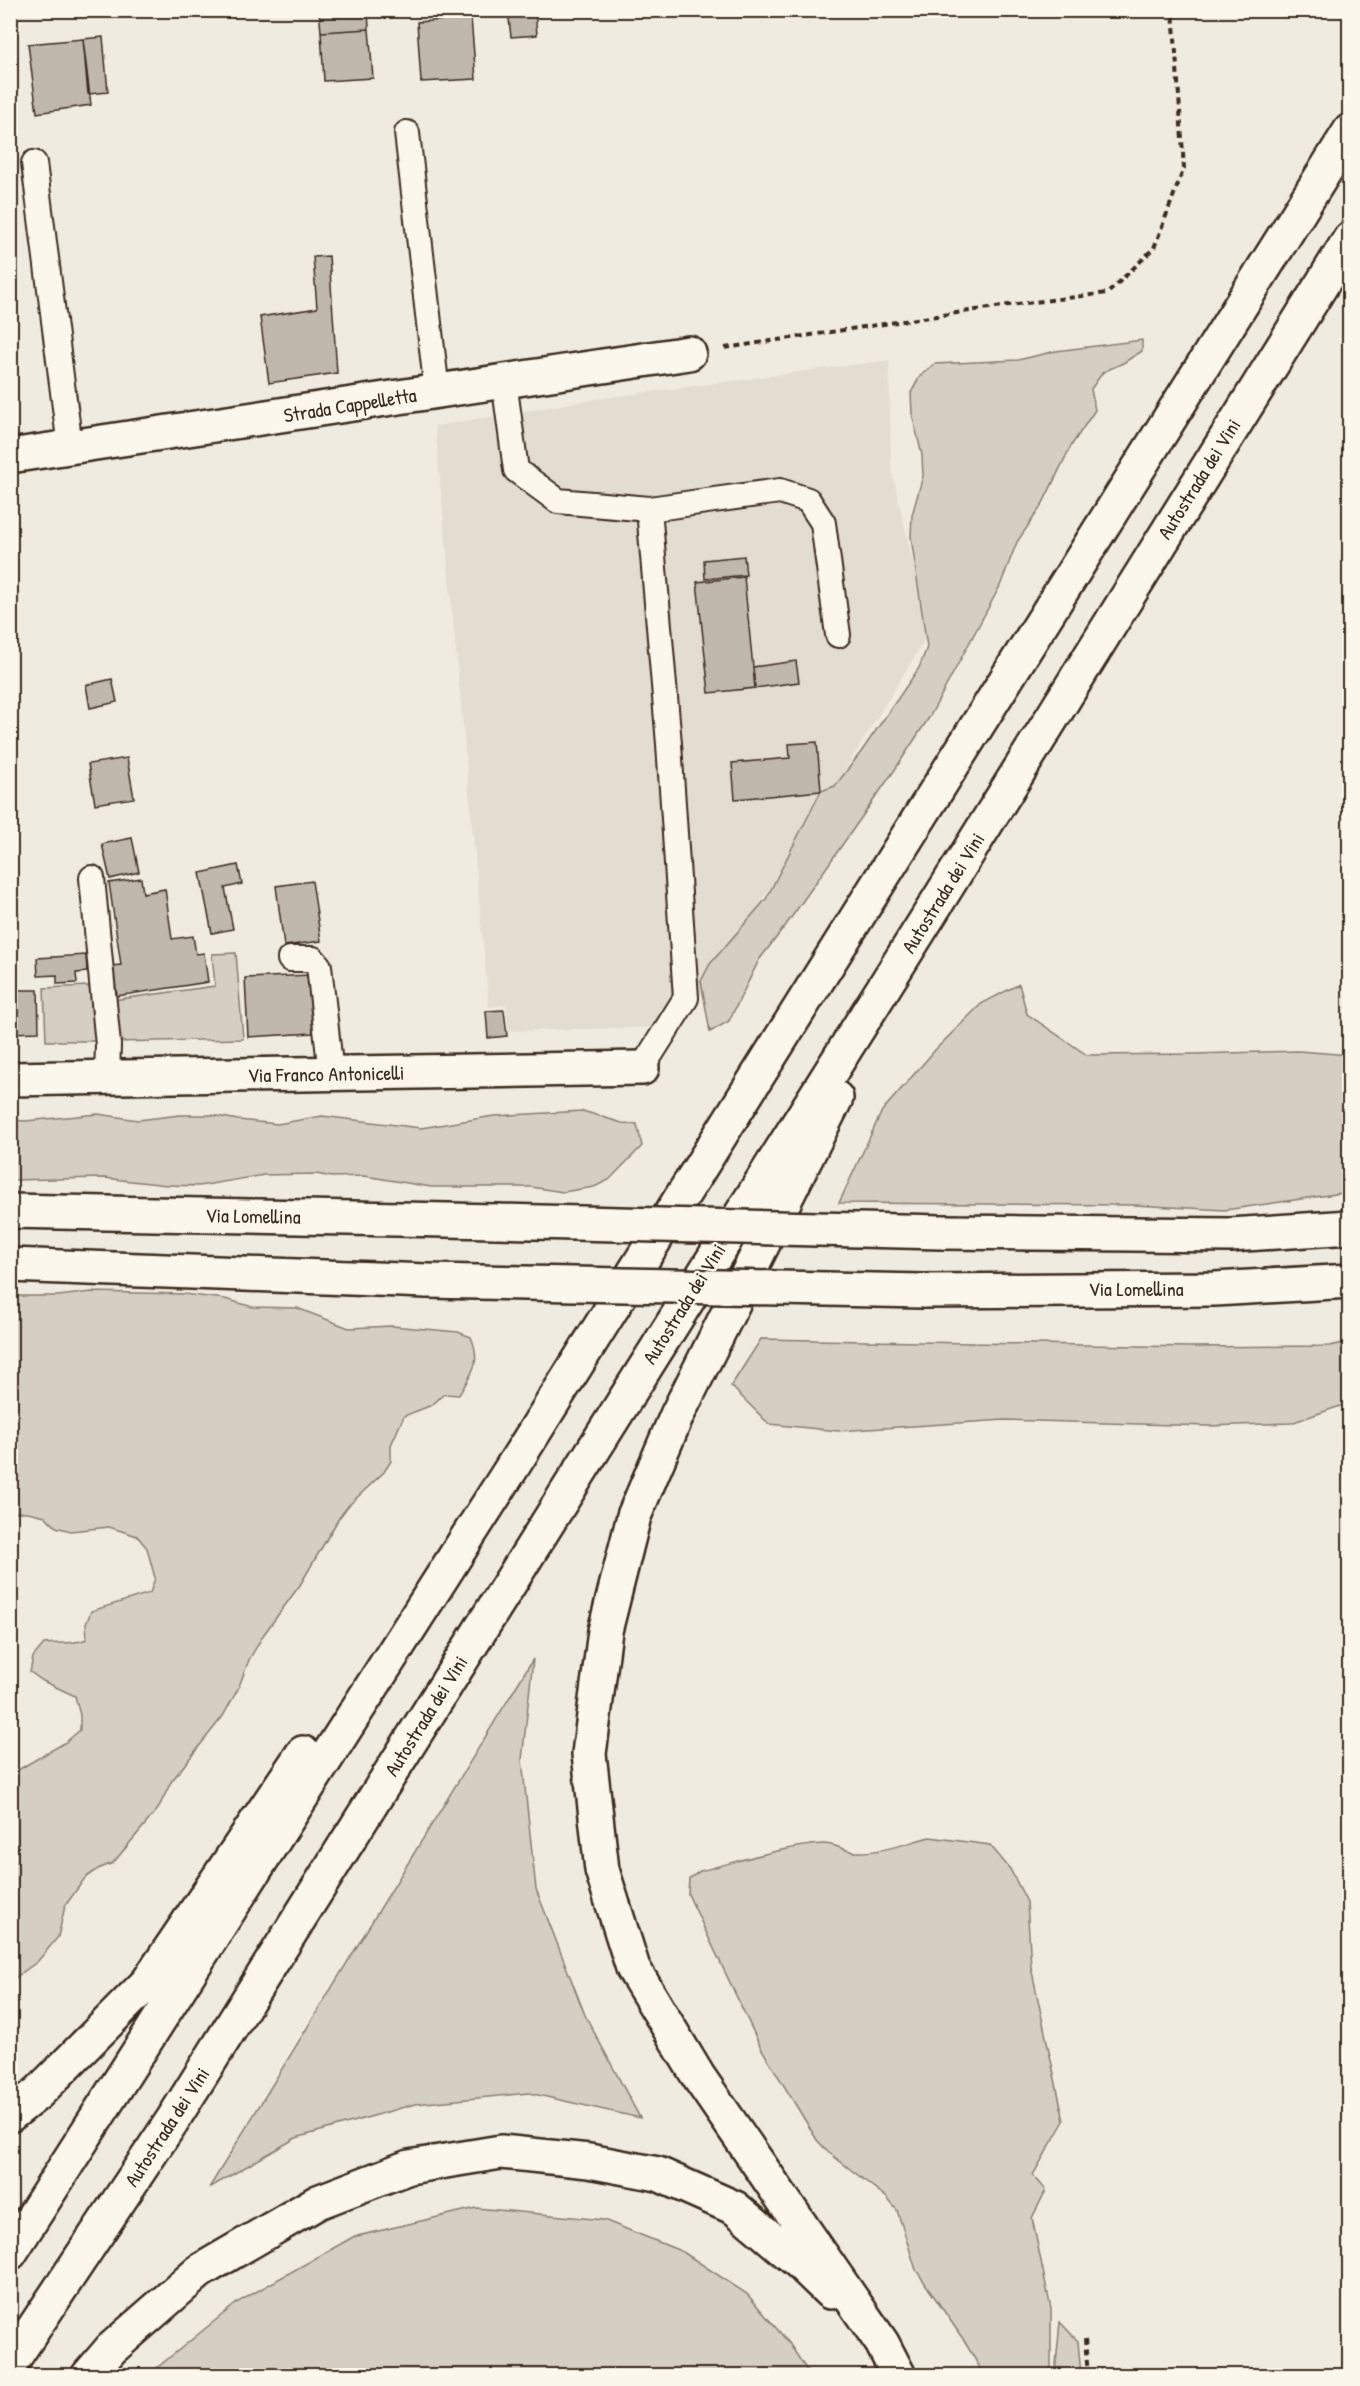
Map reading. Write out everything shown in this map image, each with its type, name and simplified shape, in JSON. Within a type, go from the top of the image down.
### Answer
[{"type":"main road","points":[[10,2253],[511,1469],[1350,131]]},
{"type":"main road","name":"Autostrada dei Vini","points":[[10,2364],[172,2121],[923,925],[1350,239]]},
{"type":"main road","name":"Strada Cappelletta","points":[[10,456],[688,353]]},
{"type":"main road","points":[[900,2376],[882,2343],[698,2076],[633,1968],[602,1870],[589,1754],[605,1631],[634,1516],[677,1415],[923,925]]},
{"type":"main road","name":"Via Franco Antonicelli","points":[[10,1079],[642,1068]]},
{"type":"main road","name":"Via Lomellina","points":[[10,1211],[942,1232],[1231,1235],[1350,1227]]},
{"type":"main road","name":"Via Lomellina","points":[[10,1265],[428,1281],[923,1291],[1215,1289],[1350,1281]]},
{"type":"main road","points":[[10,2115],[38,2092],[148,1982],[430,1563],[511,1469]]},
{"type":"main road","points":[[88,2376],[111,2349],[200,2271],[318,2202],[409,2168],[501,2152],[590,2161],[658,2174],[735,2208],[800,2262],[882,2343]]},
{"type":"lane","points":[[407,133],[437,392]]},
{"type":"lane","points":[[34,163],[70,447]]},
{"type":"lane","points":[[504,381],[516,470],[558,501],[649,509],[780,491],[808,500],[823,523],[838,635]]},
{"type":"lane","points":[[642,1068],[686,998],[670,755],[649,509]]},
{"type":"lane","points":[[92,878],[108,1045],[107,1077]]},
{"type":"lane","points":[[290,959],[313,959],[319,966],[331,1074]]},
{"type":"path","points":[[688,353],[1009,305],[1108,293],[1154,248],[1184,168],[1173,10]]},
{"type":"path","points":[[1085,2339],[1088,2376]]},
{"type":"shaded area","points":[[1142,340],[1142,351],[1103,372],[1091,389],[1095,410],[1071,446],[1042,505],[1017,542],[1000,586],[930,716],[894,771],[759,960],[729,1021],[710,1032],[701,981],[710,964],[766,899],[821,791],[835,786],[861,752],[919,668],[927,647],[911,537],[912,515],[923,476],[922,455],[912,414],[911,393],[920,376],[934,364],[1018,360],[1056,351]]},
{"type":"shaded area","points":[[889,360],[891,467],[929,633],[824,804],[679,1029],[662,1027],[509,1031],[506,1005],[489,1007],[435,426],[596,399]]},
{"type":"shaded area","points":[[236,953],[243,1039],[116,1042],[113,1000],[215,986],[212,954]]},
{"type":"shaded area","points":[[1019,984],[1027,1014],[1087,1055],[1299,1051],[1349,1055],[1349,1192],[1225,1210],[1134,1205],[839,1203],[882,1111],[936,1049],[981,1004]]},
{"type":"shaded area","points":[[89,986],[98,1041],[46,1041],[44,988]]},
{"type":"shaded area","points":[[583,1111],[622,1123],[637,1124],[642,1146],[609,1180],[594,1187],[563,1192],[531,1187],[431,1187],[365,1176],[332,1177],[316,1174],[264,1175],[199,1186],[104,1178],[11,1180],[11,1120],[26,1121],[98,1114],[138,1120],[180,1115],[212,1115],[278,1124],[322,1116],[421,1128],[494,1116]]},
{"type":"shaded area","points":[[92,1292],[183,1294],[225,1299],[253,1307],[297,1308],[349,1328],[392,1326],[458,1332],[471,1337],[476,1354],[474,1367],[459,1395],[444,1394],[432,1405],[404,1416],[391,1445],[391,1461],[384,1472],[348,1506],[339,1518],[300,1585],[264,1634],[223,1716],[171,1782],[158,1809],[113,1863],[85,1878],[65,1906],[58,1937],[38,1961],[11,1981],[11,1774],[66,1742],[80,1730],[80,1715],[75,1696],[43,1681],[30,1672],[33,1657],[44,1644],[71,1643],[87,1639],[86,1624],[91,1611],[150,1593],[155,1578],[147,1548],[137,1536],[109,1527],[71,1531],[56,1527],[45,1516],[28,1512],[11,1512],[11,1296],[58,1296]]},
{"type":"shaded area","points":[[761,1339],[1190,1347],[1329,1346],[1349,1342],[1349,1403],[1291,1423],[1209,1426],[1004,1420],[838,1431],[769,1424],[731,1386]]},
{"type":"shaded area","points":[[533,1659],[522,1760],[536,1889],[585,2015],[640,2118],[529,2093],[415,2104],[296,2138],[209,2188]]},
{"type":"shaded area","points":[[930,1837],[990,1845],[1010,1869],[1027,1902],[1031,1967],[1064,2121],[1033,2175],[1046,2190],[1032,2218],[1051,2309],[1051,2375],[982,2375],[963,2339],[916,2270],[897,2210],[886,2197],[828,2152],[817,2140],[761,2048],[688,1894],[689,1879],[700,1871],[776,1851],[822,1844],[853,1852],[866,1852]]},
{"type":"shaded area","points":[[476,2208],[604,2220],[683,2252],[747,2294],[789,2343],[810,2375],[148,2375],[238,2302],[353,2237]]},
{"type":"shaded area","points":[[1060,2322],[1078,2341],[1081,2375],[1055,2375]]},
{"type":"building","points":[[319,10],[368,10],[369,29],[321,32]]},
{"type":"building","points":[[508,10],[535,10],[537,35],[511,37]]},
{"type":"building","points":[[471,18],[476,79],[421,82],[417,22]]},
{"type":"building","points":[[369,29],[373,78],[324,81],[321,32]]},
{"type":"building","points":[[103,37],[108,92],[88,94],[83,39]]},
{"type":"building","points":[[83,39],[91,105],[37,113],[28,44]]},
{"type":"building","points":[[329,256],[337,373],[269,383],[260,317],[317,308],[313,257]]},
{"type":"building","points":[[744,556],[746,575],[705,579],[704,560]]},
{"type":"building","points":[[744,577],[755,688],[709,693],[697,582]]},
{"type":"building","points":[[796,661],[799,682],[755,688],[753,667]]},
{"type":"building","points":[[112,679],[117,702],[90,708],[86,685]]},
{"type":"building","points":[[817,742],[821,791],[735,799],[732,763],[790,758],[789,744]]},
{"type":"building","points":[[127,758],[134,798],[95,804],[88,764]]},
{"type":"building","points":[[132,838],[139,872],[110,879],[102,844]]},
{"type":"building","points":[[238,865],[242,884],[225,888],[233,929],[212,933],[200,873]]},
{"type":"building","points":[[10,866],[18,915],[10,917]]},
{"type":"building","points":[[141,878],[143,893],[165,889],[172,939],[193,936],[196,954],[204,953],[208,982],[117,996],[112,966],[121,965],[109,883]]},
{"type":"building","points":[[312,881],[321,941],[284,946],[276,886]]},
{"type":"building","points":[[86,955],[87,972],[76,973],[77,983],[57,984],[57,975],[38,976],[37,958]]},
{"type":"building","points":[[310,975],[313,1033],[248,1037],[245,978]]},
{"type":"building","points":[[10,990],[38,990],[39,1032],[10,1033]]},
{"type":"building","points":[[504,1010],[507,1036],[488,1038],[486,1011]]}]
